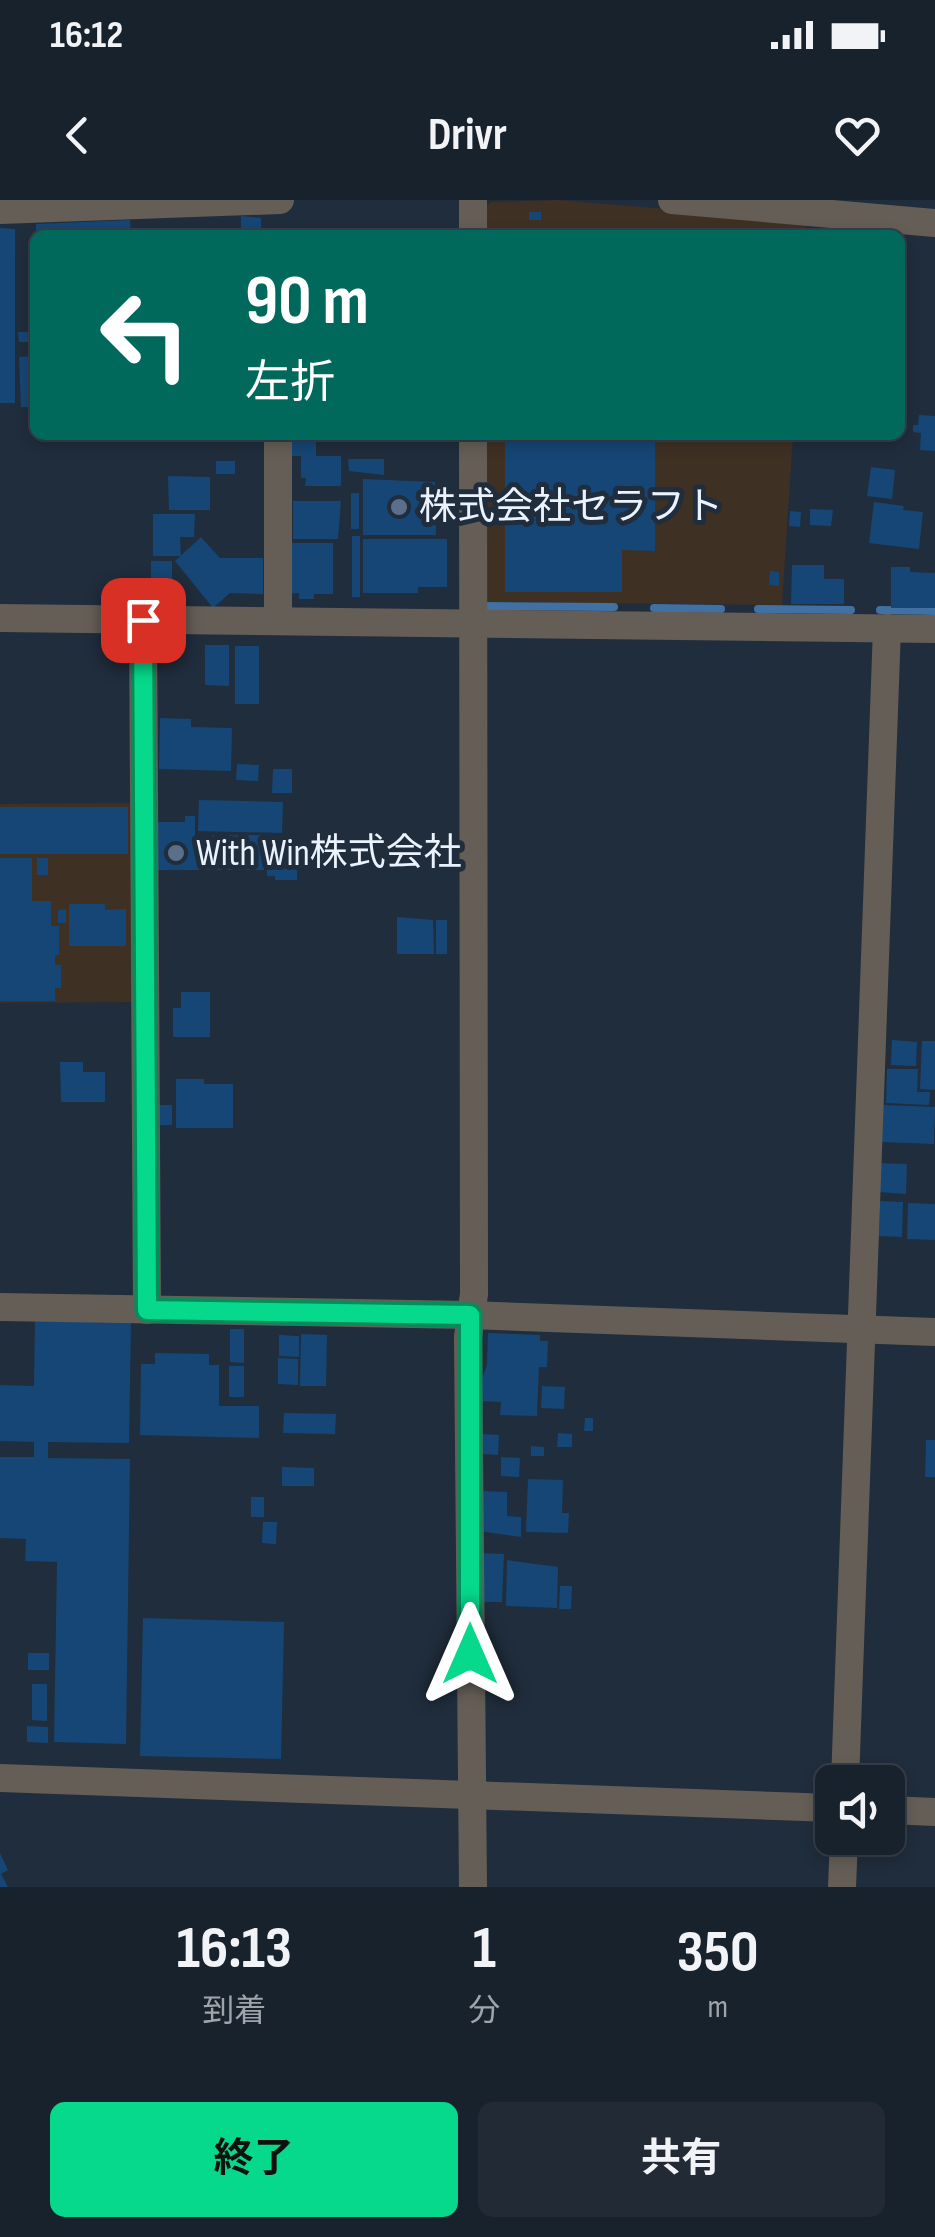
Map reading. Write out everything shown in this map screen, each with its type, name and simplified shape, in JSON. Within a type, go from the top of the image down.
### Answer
[{"type":"street","points":[[0,210],[280,200]]},
{"type":"street","points":[[473,200],[473,230]]},
{"type":"street","points":[[672,200],[800,206],[935,222]]},
{"type":"street","points":[[278,440],[278,621]]},
{"type":"street","points":[[473,440],[474,1294],[468,1357],[473,1887]]},
{"type":"street","points":[[0,618],[935,629]]},
{"type":"street","points":[[143,620],[147,1310]]},
{"type":"street","points":[[847,1765],[887,628]]},
{"type":"street","points":[[0,1307],[470,1315],[935,1332]]},
{"type":"street","points":[[0,1778],[815,1807]]},
{"type":"street","points":[[905,1811],[935,1812]]},
{"type":"street","points":[[842,1887],[843,1855]]},
{"type":"shaded area","points":[[560,200],[807,221],[806,230],[483,230],[483,210],[491,202]]},
{"type":"shaded area","points":[[483,440],[793,440],[782,605],[483,602]]},
{"type":"shaded area","points":[[134,803],[136,1002],[0,1003],[0,804]]},
{"type":"building","points":[[529,212],[541,212],[541,220],[529,220]]},
{"type":"building","points":[[241,216],[261,218],[261,230],[241,230]]},
{"type":"building","points":[[130,220],[131,230],[36,230],[36,224]]},
{"type":"building","points":[[0,228],[15,229],[15,403],[0,403]]},
{"type":"building","points":[[505,229],[655,229],[655,230]]},
{"type":"building","points":[[18,332],[30,332],[30,342],[19,342]]},
{"type":"building","points":[[30,356],[30,407],[21,407],[19,357]]},
{"type":"building","points":[[919,415],[935,416],[935,451],[920,450],[921,433],[913,432]]},
{"type":"building","points":[[289,440],[316,440],[316,456],[341,456],[341,486],[305,486],[301,456],[289,456]]},
{"type":"building","points":[[505,440],[655,440],[655,551],[622,550],[622,592],[505,592]]},
{"type":"building","points":[[348,459],[384,459],[384,475],[349,471]]},
{"type":"building","points":[[216,461],[235,461],[235,474],[216,474]]},
{"type":"building","points":[[871,467],[895,470],[892,499],[867,496]]},
{"type":"building","points":[[168,476],[210,477],[210,510],[169,510]]},
{"type":"building","points":[[363,479],[435,482],[436,535],[363,535]]},
{"type":"building","points":[[351,493],[359,493],[359,529],[351,529]]},
{"type":"building","points":[[293,501],[341,501],[338,539],[293,539]]},
{"type":"building","points":[[874,502],[923,512],[919,549],[869,543]]},
{"type":"building","points":[[810,509],[833,510],[831,526],[810,525]]},
{"type":"building","points":[[790,511],[801,512],[800,527],[789,526]]},
{"type":"building","points":[[153,514],[195,514],[194,537],[180,537],[181,556],[153,556]]},
{"type":"building","points":[[352,536],[360,536],[360,597],[352,597]]},
{"type":"building","points":[[201,537],[220,558],[263,558],[263,594],[230,593],[213,608],[175,561]]},
{"type":"building","points":[[363,539],[447,539],[447,587],[418,587],[418,593],[363,593]]},
{"type":"building","points":[[286,543],[333,543],[333,594],[299,599],[299,593],[286,594]]},
{"type":"building","points":[[151,561],[172,561],[172,580],[151,580]]},
{"type":"building","points":[[792,565],[824,565],[824,579],[844,579],[844,604],[791,604]]},
{"type":"building","points":[[891,567],[935,573],[935,608],[891,608]]},
{"type":"building","points":[[770,571],[779,572],[779,586],[769,585]]},
{"type":"building","points":[[205,645],[229,645],[229,686],[205,685]]},
{"type":"building","points":[[235,646],[259,646],[259,704],[235,704]]},
{"type":"building","points":[[160,718],[191,719],[191,727],[232,728],[231,771],[159,769]]},
{"type":"building","points":[[237,764],[259,765],[258,781],[236,780]]},
{"type":"building","points":[[273,769],[292,769],[292,793],[272,793]]},
{"type":"building","points":[[199,800],[283,802],[282,833],[198,831]]},
{"type":"building","points":[[0,807],[128,807],[128,854],[0,854]]},
{"type":"building","points":[[185,816],[195,816],[195,836],[263,835],[264,870],[158,870],[158,822],[185,822]]},
{"type":"building","points":[[266,841],[297,841],[297,880],[267,876]]},
{"type":"building","points":[[0,858],[32,858],[32,901],[51,901],[51,926],[59,926],[55,965],[61,965],[61,988],[55,988],[55,1001],[0,1001]]},
{"type":"building","points":[[37,858],[48,858],[48,875],[37,875]]},
{"type":"building","points":[[69,904],[105,904],[105,910],[126,909],[126,946],[69,946]]},
{"type":"building","points":[[66,909],[66,923],[58,923],[58,910]]},
{"type":"building","points":[[397,917],[433,920],[434,954],[397,954]]},
{"type":"building","points":[[436,920],[447,920],[447,954],[436,954]]},
{"type":"building","points":[[181,992],[210,992],[210,1037],[173,1037],[173,1008],[181,1008]]},
{"type":"building","points":[[892,1040],[917,1042],[916,1066],[891,1065]]},
{"type":"building","points":[[922,1041],[935,1041],[935,1090],[920,1089]]},
{"type":"building","points":[[60,1062],[83,1062],[83,1072],[105,1072],[105,1102],[61,1102]]},
{"type":"building","points":[[887,1069],[918,1069],[917,1092],[930,1092],[929,1105],[886,1103]]},
{"type":"building","points":[[176,1079],[233,1084],[233,1128],[176,1128]]},
{"type":"building","points":[[156,1105],[172,1105],[172,1125],[156,1125]]},
{"type":"building","points":[[883,1105],[935,1107],[934,1144],[882,1142]]},
{"type":"building","points":[[879,1163],[907,1164],[906,1194],[878,1192]]},
{"type":"building","points":[[880,1201],[903,1202],[902,1237],[879,1236]]},
{"type":"building","points":[[908,1203],[935,1204],[935,1240],[907,1239]]},
{"type":"building","points":[[35,1321],[131,1323],[129,1443],[48,1442],[48,1458],[130,1459],[126,1744],[54,1742],[57,1562],[25,1561],[26,1539],[0,1538],[0,1457],[34,1457],[34,1442],[0,1441],[0,1385],[34,1386]]},
{"type":"building","points":[[230,1329],[244,1329],[244,1363],[230,1362]]},
{"type":"building","points":[[488,1333],[540,1335],[540,1341],[548,1341],[547,1367],[539,1367],[537,1416],[500,1415],[501,1402],[480,1401]]},
{"type":"building","points":[[301,1334],[327,1335],[326,1386],[300,1386]]},
{"type":"building","points":[[279,1335],[299,1336],[299,1357],[279,1356]]},
{"type":"building","points":[[155,1353],[209,1354],[209,1365],[219,1365],[219,1406],[259,1406],[259,1438],[140,1435],[141,1364],[155,1364]]},
{"type":"building","points":[[278,1358],[298,1359],[298,1385],[278,1384]]},
{"type":"building","points":[[229,1366],[244,1366],[244,1397],[229,1397]]},
{"type":"building","points":[[542,1386],[565,1387],[564,1409],[541,1408]]},
{"type":"building","points":[[284,1413],[336,1414],[335,1434],[283,1433]]},
{"type":"building","points":[[585,1418],[593,1418],[593,1431],[584,1431]]},
{"type":"building","points":[[558,1433],[572,1434],[572,1447],[557,1447]]},
{"type":"building","points":[[482,1434],[499,1435],[498,1455],[481,1454]]},
{"type":"building","points":[[926,1440],[935,1440],[935,1477],[925,1477]]},
{"type":"building","points":[[531,1446],[544,1447],[544,1456],[531,1456]]},
{"type":"building","points":[[501,1457],[520,1458],[519,1477],[501,1476]]},
{"type":"building","points":[[282,1467],[314,1468],[314,1486],[282,1486]]},
{"type":"building","points":[[528,1479],[563,1480],[562,1513],[569,1513],[568,1533],[526,1532]]},
{"type":"building","points":[[481,1491],[507,1492],[507,1516],[521,1517],[521,1537],[479,1531]]},
{"type":"building","points":[[251,1497],[264,1497],[264,1517],[251,1517]]},
{"type":"building","points":[[263,1522],[277,1522],[276,1544],[262,1543]]},
{"type":"building","points":[[479,1553],[504,1554],[502,1602],[478,1602]]},
{"type":"building","points":[[507,1560],[558,1567],[557,1608],[506,1606]]},
{"type":"building","points":[[560,1586],[572,1586],[571,1609],[559,1609]]},
{"type":"building","points":[[143,1618],[284,1622],[281,1759],[140,1756]]},
{"type":"building","points":[[28,1653],[49,1653],[49,1670],[28,1670]]},
{"type":"building","points":[[32,1684],[47,1684],[47,1721],[32,1720]]},
{"type":"building","points":[[27,1726],[48,1727],[48,1743],[27,1742]]},
{"type":"building","points":[[0,1853],[8,1870],[1,1874],[8,1887],[0,1887]]},
{"type":"waterway","points":[[485,606],[614,607]]},
{"type":"waterway","points":[[654,608],[721,609]]},
{"type":"waterway","points":[[758,609],[851,610]]},
{"type":"waterway","points":[[880,610],[935,611]]},
{"type":"place","name":"株式会社セラフト","points":[[399,507]]},
{"type":"place","name":"With Win株式会社","points":[[176,853]]},
{"type":"route","points":[[143,620],[147,1310],[470,1315],[470,1654]]}]
